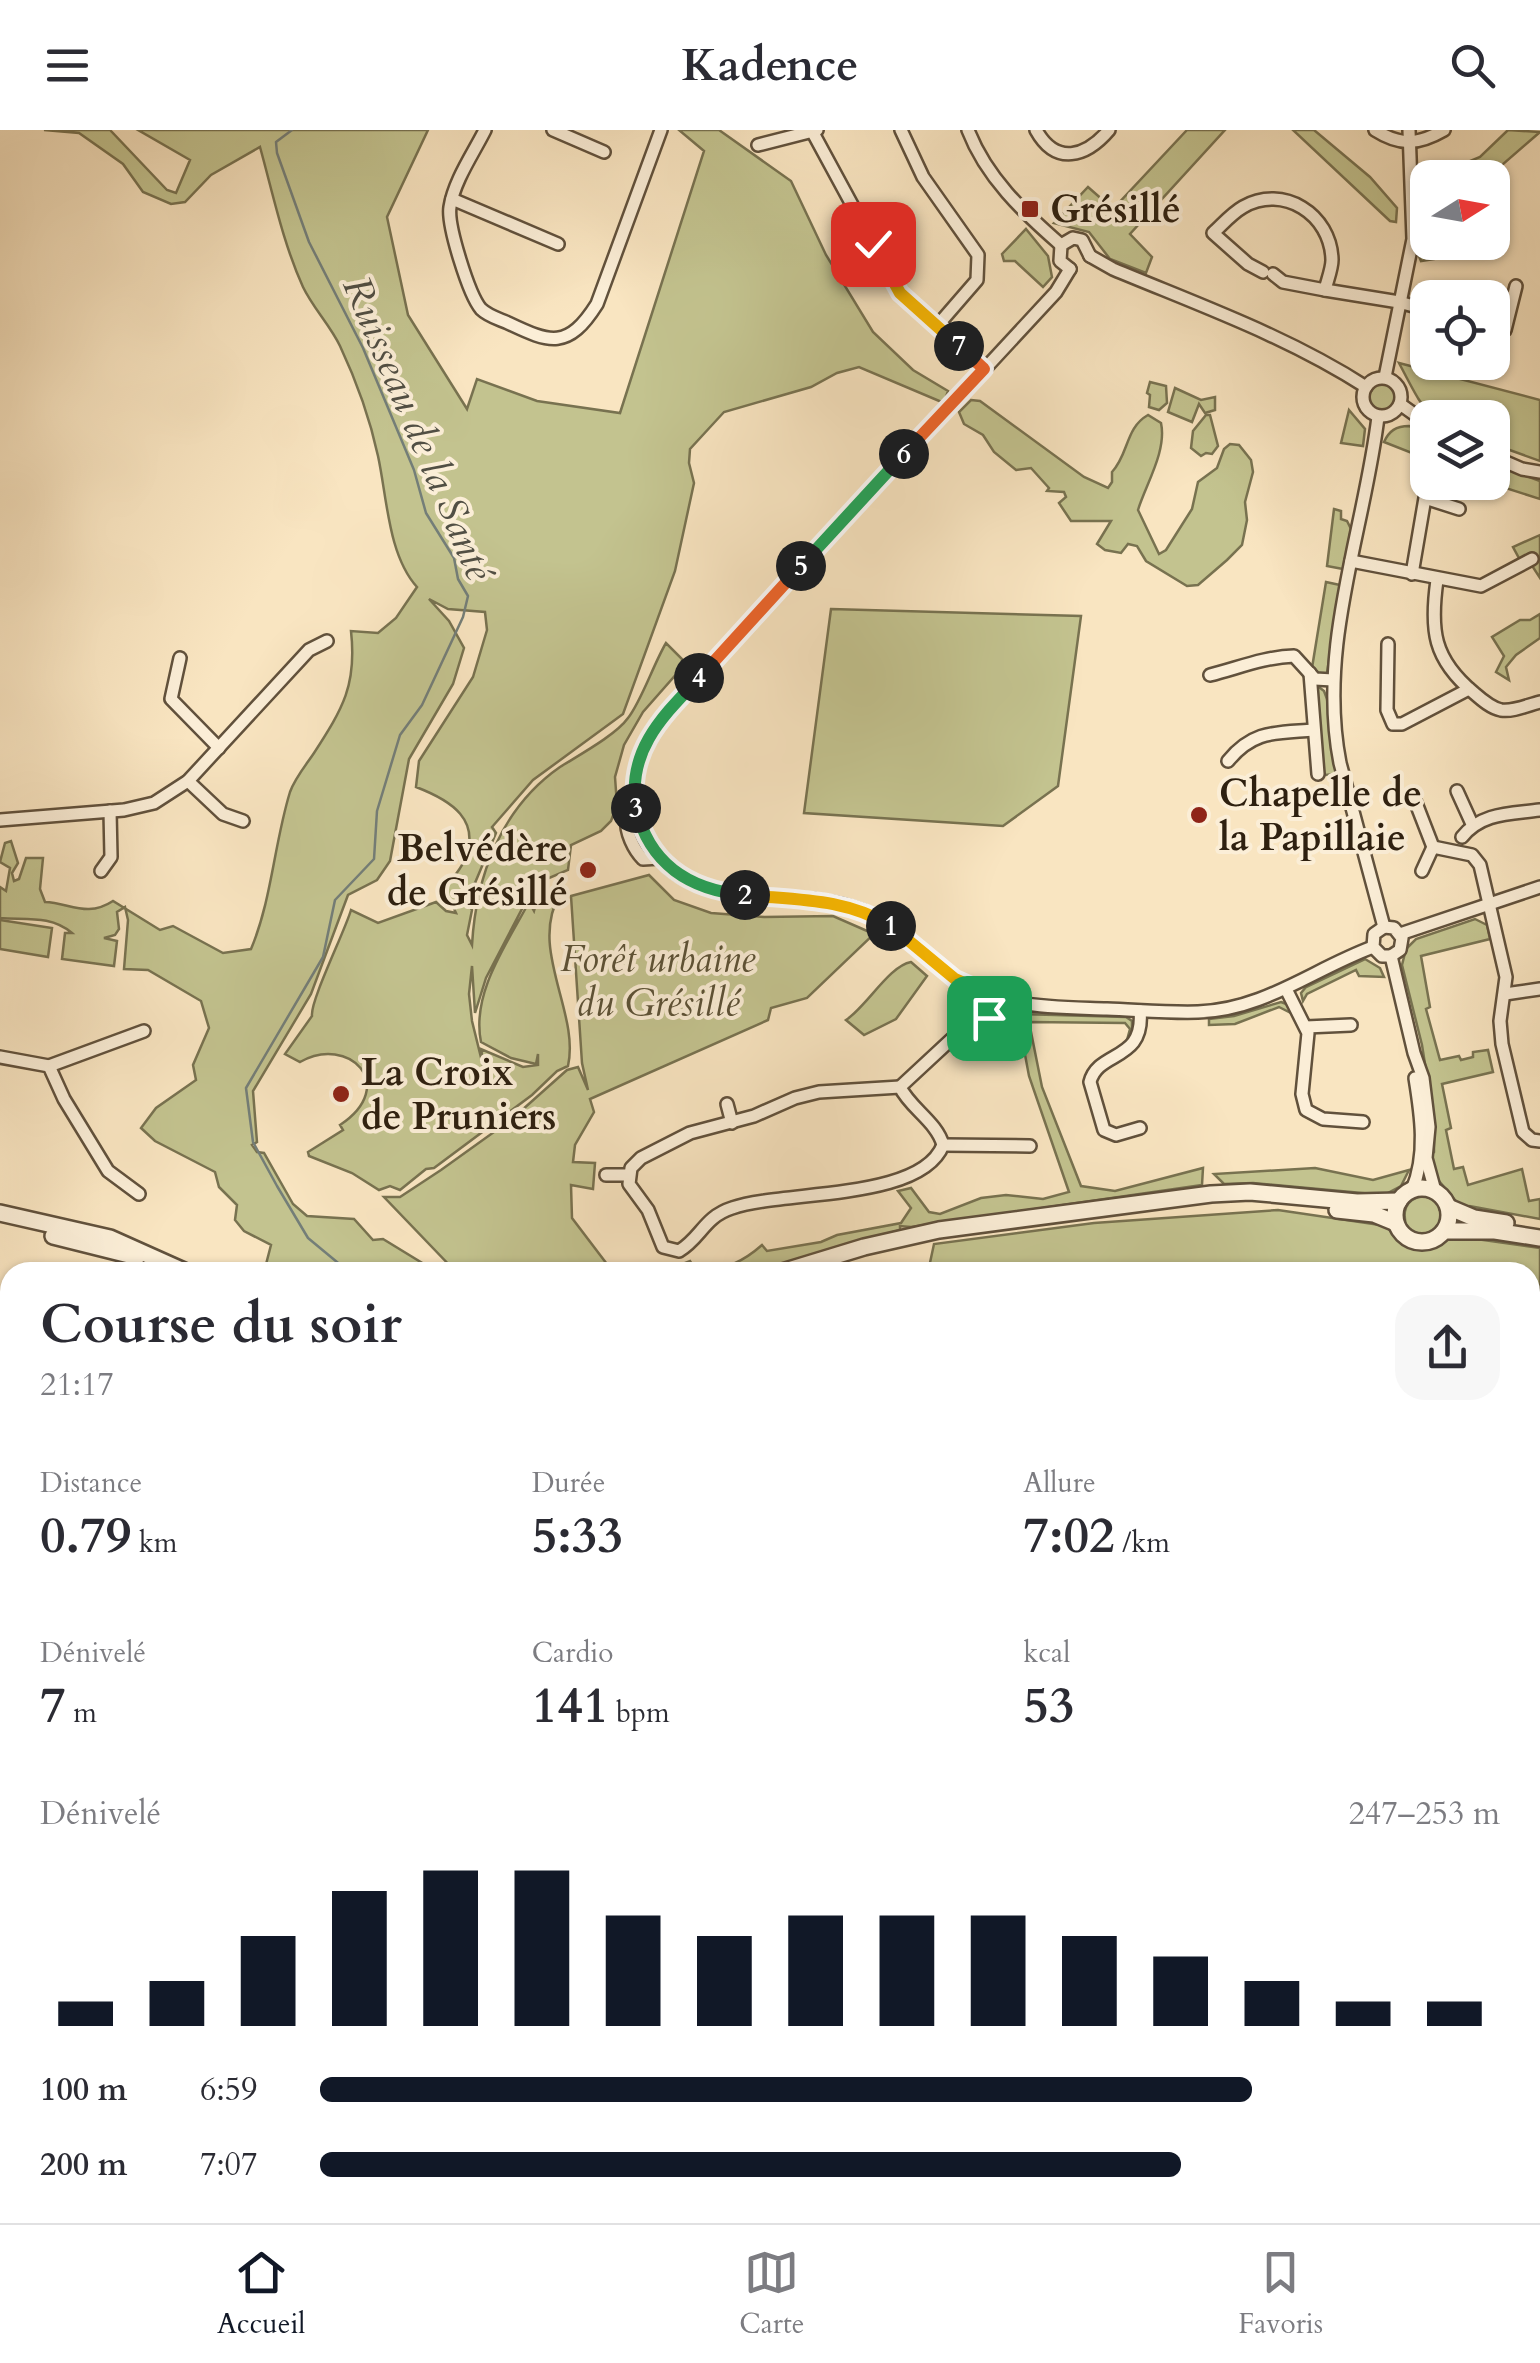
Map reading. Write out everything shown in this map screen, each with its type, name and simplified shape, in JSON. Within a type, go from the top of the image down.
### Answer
[{"type":"street","points":[[485,130],[452,198],[449,211],[453,232],[470,286],[484,313],[541,339],[564,337],[589,317],[598,304],[661,130]]},
{"type":"street","points":[[553,130],[604,152]]},
{"type":"street","points":[[901,130],[922,177],[978,255],[977,280],[938,325]]},
{"type":"street","points":[[968,130],[995,179],[1061,245]]},
{"type":"street","points":[[1036,130],[1043,143],[1057,152],[1082,153],[1095,146],[1109,130]]},
{"type":"street","points":[[1375,130],[1393,142],[1412,144],[1444,130]]},
{"type":"street","points":[[1385,378],[1413,239],[1409,130]]},
{"type":"street","points":[[758,145],[815,131],[857,214],[855,224],[862,236],[870,239],[900,293],[984,369]]},
{"type":"street","points":[[452,198],[558,244]]},
{"type":"street","points":[[1325,290],[1332,261],[1327,234],[1312,213],[1292,201],[1266,200],[1246,205],[1213,233],[1248,264],[1283,282],[1325,290],[1400,302],[1410,305]]},
{"type":"street","points":[[1090,256],[1081,268],[1070,269],[1060,261],[1061,245],[1078,238],[1086,244],[1090,256],[1112,269],[1278,336],[1366,386]]},
{"type":"street","points":[[1070,269],[1056,292],[658,722],[642,748],[636,769],[637,813],[646,838],[660,858],[686,880],[707,890],[821,901],[863,911],[889,925],[940,968],[972,988],[998,998],[1040,1006],[1220,1010],[1254,1003],[1373,946]]},
{"type":"street","points":[[1510,312],[1516,286]]},
{"type":"street","points":[[1385,378],[1399,386],[1400,404],[1394,412],[1378,416],[1363,404],[1366,386],[1371,380],[1385,378]]},
{"type":"street","points":[[1400,404],[1410,411]]},
{"type":"street","points":[[1378,416],[1333,680],[1342,776],[1384,927]]},
{"type":"street","points":[[1510,464],[1540,472]]},
{"type":"street","points":[[1412,574],[1425,498],[1459,509]]},
{"type":"street","points":[[1351,562],[1481,586],[1532,559]]},
{"type":"street","points":[[1437,580],[1432,615],[1435,637],[1448,666],[1489,705],[1503,710],[1540,702]]},
{"type":"street","points":[[0,820],[110,811],[154,802],[188,781],[308,650],[327,640]]},
{"type":"street","points":[[1388,644],[1387,710],[1393,724],[1402,724],[1469,689]]},
{"type":"street","points":[[1210,675],[1232,672],[1264,658],[1294,656],[1316,679],[1333,680]]},
{"type":"street","points":[[180,658],[171,699],[219,748]]},
{"type":"street","points":[[1310,673],[1318,774]]},
{"type":"street","points":[[1228,761],[1241,745],[1256,736],[1313,730]]},
{"type":"street","points":[[188,781],[223,814],[244,821]]},
{"type":"street","points":[[1457,792],[1472,824]]},
{"type":"street","points":[[1414,798],[1433,847],[1422,871]]},
{"type":"street","points":[[1462,837],[1472,824],[1492,816],[1540,810]]},
{"type":"street","points":[[101,871],[110,857],[110,811]]},
{"type":"street","points":[[1433,847],[1476,858],[1484,875],[1506,977],[1500,1030],[1510,1080],[1523,1132],[1540,1141]]},
{"type":"street","points":[[1400,934],[1540,888]]},
{"type":"street","points":[[1384,927],[1394,928],[1400,934],[1400,950],[1391,956],[1382,956],[1373,946],[1374,934],[1384,927]]},
{"type":"street","points":[[1391,956],[1426,1092],[1426,1158],[1435,1191],[1448,1207],[1474,1218],[1540,1227]]},
{"type":"street","points":[[970,1022],[961,1009],[972,988]]},
{"type":"street","points":[[1286,989],[1306,1027],[1302,1094],[1306,1110],[1318,1118],[1363,1122]]},
{"type":"street","points":[[1505,994],[1540,990]]},
{"type":"street","points":[[900,1087],[943,1144],[925,1166],[886,1184],[766,1199],[722,1212],[708,1220],[686,1247],[674,1252],[663,1247],[648,1210],[631,1188],[629,1175],[637,1161],[690,1132],[732,1123],[820,1092],[900,1087],[970,1022],[980,1023],[989,1018],[998,998]]},
{"type":"street","points":[[1140,1010],[1140,1027],[1131,1047],[1093,1072],[1090,1082],[1104,1130],[1116,1135],[1140,1128]]},
{"type":"street","points":[[1306,1027],[1351,1025]]},
{"type":"street","points":[[0,1057],[49,1066],[144,1031]]},
{"type":"street","points":[[814,1262],[864,1246],[939,1230],[1211,1194],[1250,1192],[1357,1202],[1398,1201],[1412,1190],[1419,1172],[1414,1054]]},
{"type":"street","points":[[49,1066],[64,1100],[108,1171],[139,1194]]},
{"type":"street","points":[[727,1104],[732,1123]]},
{"type":"street","points":[[943,1144],[1030,1146]]},
{"type":"street","points":[[606,1175],[629,1175]]},
{"type":"street","points":[[1412,1190],[1435,1191]]},
{"type":"street","points":[[1398,1201],[1396,1223],[1402,1234],[1414,1242],[1432,1241],[1444,1232],[1449,1220],[1448,1207]]},
{"type":"street","points":[[841,1262],[904,1244],[1209,1203],[1284,1204],[1374,1214],[1396,1223]]},
{"type":"street","points":[[0,1213],[110,1238],[164,1262]]},
{"type":"street","points":[[0,1223],[151,1262]]},
{"type":"street","points":[[1444,1232],[1483,1230],[1540,1238]]},
{"type":"green space","points":[[44,130],[110,130],[167,190],[176,193],[190,160],[138,130],[428,130],[387,217],[408,315],[467,409],[477,379],[537,401],[620,413],[704,151],[679,130],[719,130],[791,181],[826,255],[873,332],[913,370],[948,391],[944,403],[859,367],[811,387],[724,412],[690,449],[694,483],[675,571],[623,714],[533,780],[492,827],[496,833],[467,902],[472,910],[467,935],[472,945],[486,869],[507,823],[539,784],[622,724],[638,702],[666,643],[686,663],[643,712],[624,745],[615,777],[617,805],[611,821],[601,831],[571,845],[568,870],[535,884],[486,978],[475,1013],[472,966],[472,1021],[488,1086],[481,1049],[523,1067],[538,1065],[538,1054],[536,1064],[511,1058],[481,1042],[481,1005],[493,969],[529,902],[534,911],[539,893],[553,889],[560,894],[549,936],[567,1024],[568,1066],[434,1168],[426,1169],[400,1190],[390,1186],[379,1190],[352,1173],[309,1156],[308,1152],[343,1130],[340,1125],[357,1110],[366,1094],[366,1080],[360,1068],[335,1054],[300,1062],[285,1054],[312,1016],[316,996],[351,910],[378,923],[436,902],[446,911],[456,913],[445,889],[468,848],[466,823],[451,805],[416,787],[419,761],[473,677],[487,630],[485,612],[448,609],[429,599],[449,621],[464,648],[453,684],[409,759],[390,861],[377,880],[348,895],[311,994],[253,1091],[257,1142],[252,1145],[257,1152],[264,1153],[293,1204],[307,1216],[354,1219],[373,1240],[383,1239],[421,1262],[267,1262],[271,1245],[244,1231],[235,1220],[237,1205],[219,1187],[215,1172],[155,1141],[141,1128],[156,1108],[196,1080],[193,1065],[209,1028],[201,1001],[148,970],[124,969],[128,920],[125,909],[160,930],[173,926],[223,953],[251,949],[264,911],[290,792],[346,695],[352,667],[351,631],[378,633],[396,618],[417,587],[394,542],[378,456],[362,400],[340,346],[307,295],[296,270],[260,147],[211,175],[185,202],[171,204],[143,192],[123,164],[79,133]]},
{"type":"green space","points":[[1187,130],[1225,130],[1130,234],[1152,257],[1146,273],[1110,259],[1089,232],[1054,223],[1088,187],[1113,209]]},
{"type":"green space","points":[[1293,130],[1314,130],[1370,177],[1397,208],[1396,222],[1390,221]]},
{"type":"green space","points":[[1508,130],[1540,132],[1508,160],[1473,160]]},
{"type":"green space","points":[[1026,229],[1048,256],[1052,277],[1043,287],[1015,261],[1004,261],[1002,254]]},
{"type":"green space","points":[[1399,363],[1410,366],[1410,380],[1464,380],[1540,400],[1540,461],[1510,450],[1510,400],[1417,397]]},
{"type":"green space","points":[[1150,382],[1166,386],[1167,403],[1159,410],[1149,407]]},
{"type":"green space","points":[[1382,383],[1392,387],[1396,397],[1392,407],[1382,411],[1372,407],[1368,397],[1372,387]]},
{"type":"green space","points":[[1175,388],[1201,400],[1215,397],[1215,410],[1205,413],[1199,404],[1192,422],[1168,412]]},
{"type":"green space","points":[[971,400],[980,401],[1084,477],[1108,488],[1135,427],[1148,415],[1161,423],[1161,445],[1138,510],[1159,554],[1166,550],[1192,509],[1198,482],[1217,468],[1224,449],[1230,444],[1239,445],[1251,460],[1253,472],[1245,502],[1247,520],[1242,545],[1198,585],[1187,586],[1146,561],[1137,546],[1128,544],[1121,553],[1105,550],[1097,544],[1111,521],[1071,521],[1059,503],[1066,497],[1064,492],[1047,491],[1049,488],[1031,468],[1016,470],[994,452],[983,435],[964,424],[959,412]]},
{"type":"green space","points":[[1349,410],[1365,429],[1363,446],[1341,443]]},
{"type":"green space","points":[[1210,415],[1218,446],[1212,454],[1201,456],[1191,448],[1193,431]]},
{"type":"green space","points":[[1410,426],[1410,452],[1384,442],[1400,427]]},
{"type":"green space","points":[[1510,470],[1540,481],[1540,499],[1510,489]]},
{"type":"green space","points":[[1334,509],[1341,511],[1341,519],[1351,529],[1343,569],[1327,566]]},
{"type":"green space","points":[[1540,535],[1540,578],[1531,564],[1520,560],[1513,547]]},
{"type":"green space","points":[[1326,582],[1340,585],[1327,673],[1318,675],[1312,668]]},
{"type":"green space","points":[[831,609],[1081,616],[1058,786],[1003,826],[804,813]]},
{"type":"green space","points":[[1540,614],[1540,638],[1506,667],[1509,680],[1496,672],[1504,656],[1492,637],[1520,620]]},
{"type":"green space","points":[[1315,684],[1327,699],[1336,774],[1320,772]]},
{"type":"green space","points":[[11,841],[18,863],[12,873],[14,881],[19,879],[26,858],[43,858],[40,889],[45,902],[87,909],[113,901],[124,908],[117,912],[119,929],[115,935],[104,938],[117,941],[114,966],[62,959],[65,933],[72,933],[64,927],[38,919],[0,918],[0,887],[6,891],[10,868],[0,862],[5,843]]},
{"type":"green space","name":"Forêt urbaine du Grésillé","points":[[649,875],[674,900],[711,913],[833,916],[874,934],[807,998],[771,1008],[768,1020],[590,1099],[594,1112],[575,1145],[573,1162],[595,1163],[593,1189],[571,1185],[572,1218],[605,1262],[446,1262],[384,1197],[400,1197],[441,1170],[512,1119],[567,1070],[578,1067],[588,1090],[582,1063],[571,896]]},
{"type":"green space","points":[[1475,919],[1487,925],[1490,939],[1421,956],[1430,1007],[1426,1009],[1440,1060],[1459,1056],[1461,1060],[1473,1057],[1473,1052],[1488,1050],[1493,1072],[1442,1084],[1454,1169],[1463,1167],[1468,1185],[1522,1169],[1529,1201],[1540,1199],[1540,1219],[1470,1206],[1465,1212],[1434,1175],[1429,1157],[1434,1152],[1434,1121],[1422,1045],[1402,965],[1406,949],[1416,939]]},
{"type":"green space","points":[[0,920],[52,928],[48,957],[0,949]]},
{"type":"green space","points":[[1365,959],[1380,968],[1384,977],[1359,976],[1356,970],[1307,994],[1303,1001],[1301,993],[1306,987]]},
{"type":"green space","points":[[911,962],[927,976],[896,1019],[864,1035],[846,1020],[886,978]]},
{"type":"green space","points":[[1281,1002],[1289,1005],[1293,1014],[1279,1007],[1235,1024],[1209,1025],[1209,1019]]},
{"type":"green space","points":[[1012,1017],[1126,1017],[1132,1021],[1132,1031],[1127,1040],[1130,1029],[1125,1023],[1029,1022],[1042,1087],[1081,1186],[1115,1191],[1203,1168],[1202,1185],[900,1226],[900,1230],[790,1262],[737,1262],[762,1245],[767,1251],[901,1223],[911,1208],[898,1191],[911,1188],[929,1212],[940,1214],[981,1198],[1006,1195],[1043,1199],[1069,1192],[1029,1076],[1020,1028]]},
{"type":"green space","points":[[1315,1168],[1373,1180],[1409,1170],[1401,1186],[1384,1195],[1224,1184],[1214,1174]]},
{"type":"green space","points":[[1423,1196],[1439,1206],[1440,1221],[1434,1233],[1540,1248],[1540,1262],[930,1262],[934,1244],[1094,1223],[1278,1210],[1407,1229],[1406,1208],[1412,1200]]},
{"type":"waterway","name":"Ruisseau de la Santé","points":[[292,130],[276,142],[277,153],[309,242],[363,348],[414,470],[426,513],[454,558],[458,579],[468,596],[463,617],[422,705],[400,735],[377,811],[374,859],[335,900],[323,957],[246,1088],[253,1142],[308,1238],[337,1262]]},
{"type":"place","name":"Grésillé","points":[[1030,209]]},
{"type":"place","name":"Chapelle de la Papillaie","points":[[1199,815]]},
{"type":"place","name":"Belvédère de Grésillé","points":[[588,870]]},
{"type":"place","name":"La Croix de Pruniers","points":[[341,1094]]},
{"type":"route","points":[[873,244],[900,293],[984,369],[658,722],[639,758],[635,802],[652,848],[686,880],[720,893],[821,901],[863,911],[901,934],[955,979],[998,998],[989,1018]]}]
